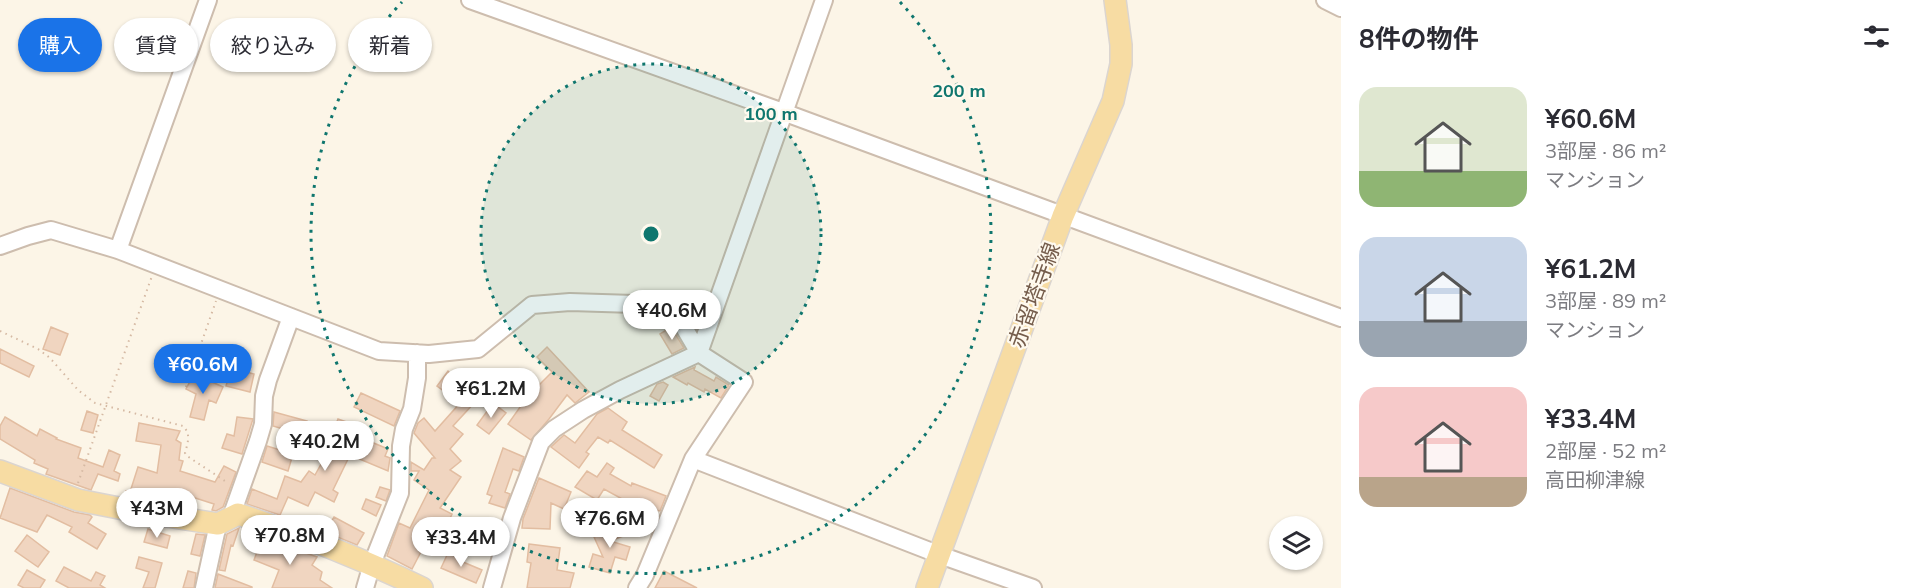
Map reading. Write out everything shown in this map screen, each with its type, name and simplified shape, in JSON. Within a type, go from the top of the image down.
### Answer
[{"type":"main road","name":"赤留塔寺線","points":[[927,588],[1063,216],[1113,101],[1121,64],[1115,0]]},
{"type":"main road","points":[[0,471],[73,498],[134,511],[225,521],[238,514],[292,532],[372,564],[422,588]]},
{"type":"street","points":[[118,250],[208,0]]},
{"type":"street","points":[[470,0],[783,112],[1341,318]]},
{"type":"street","points":[[492,588],[512,518],[541,442],[554,429],[583,410],[699,353],[824,0]]},
{"type":"street","points":[[1325,0],[1341,8]]},
{"type":"street","points":[[0,246],[51,230],[118,250],[380,351],[417,353],[478,349],[532,305],[570,302],[666,305],[682,324],[699,353],[744,382],[693,459],[645,575],[637,588]]},
{"type":"street","points":[[204,588],[225,521],[249,470],[263,424],[264,396],[268,380],[291,317]]},
{"type":"street","points":[[365,588],[372,564],[400,494],[401,446],[404,429],[412,409],[417,378],[417,353]]},
{"type":"street","points":[[693,459],[940,555],[1033,588]]},
{"type":"path","points":[[73,498],[156,265]]},
{"type":"path","points":[[186,387],[220,290]]},
{"type":"path","points":[[0,331],[38,349],[60,367],[87,398],[106,407],[183,426],[188,431],[189,437],[185,453],[187,456],[242,489]]},
{"type":"building","points":[[691,301],[703,305],[696,325],[687,313]]},
{"type":"building","points":[[51,327],[68,334],[60,355],[43,349]]},
{"type":"building","points":[[671,327],[684,348],[672,354],[660,334]]},
{"type":"building","points":[[547,347],[589,392],[575,403],[567,395],[531,440],[508,424],[528,396],[510,379],[516,371],[538,386],[552,372],[537,357]]},
{"type":"building","points":[[0,349],[34,366],[29,377],[0,363]]},
{"type":"building","points":[[695,367],[694,370],[714,381],[716,377],[729,385],[721,398],[705,389],[704,392],[673,377]]},
{"type":"building","points":[[231,368],[254,374],[250,392],[226,386]]},
{"type":"building","points":[[448,371],[465,384],[474,373],[483,380],[489,372],[497,378],[453,426],[463,434],[450,449],[461,461],[450,470],[461,477],[440,508],[452,514],[445,529],[435,525],[412,569],[387,556],[399,523],[410,528],[429,490],[414,480],[419,471],[411,471],[411,462],[424,470],[432,458],[435,458],[414,433],[418,423],[424,418],[435,431],[460,403],[437,386]]},
{"type":"building","points":[[194,374],[223,387],[216,403],[209,400],[204,420],[190,417],[196,394],[186,389]]},
{"type":"building","points":[[663,382],[668,385],[659,401],[650,396],[657,384]]},
{"type":"building","points":[[361,393],[400,411],[394,426],[354,407]]},
{"type":"building","points":[[493,403],[506,413],[489,434],[477,425]]},
{"type":"building","points":[[608,408],[627,422],[622,430],[662,455],[654,468],[610,440],[608,443],[598,437],[586,452],[589,454],[579,468],[551,447],[564,435],[575,443],[597,414]]},
{"type":"building","points":[[87,411],[98,415],[93,433],[81,430]]},
{"type":"building","points":[[274,412],[307,421],[303,435],[273,426]]},
{"type":"building","points":[[5,417],[37,436],[40,429],[56,439],[81,448],[78,458],[103,467],[109,450],[120,455],[114,471],[120,474],[118,481],[98,474],[91,490],[46,474],[48,469],[34,463],[35,460],[0,439],[0,426]]},
{"type":"building","points":[[237,417],[253,419],[242,454],[222,448],[227,434],[234,436]]},
{"type":"building","points":[[338,419],[355,425],[352,434],[388,449],[385,456],[390,458],[388,471],[350,455],[333,490],[338,493],[334,502],[315,492],[308,506],[288,497],[280,515],[247,504],[252,489],[277,499],[285,476],[301,482],[309,471],[315,475],[325,457],[331,460],[340,440],[331,437]]},
{"type":"building","points":[[139,423],[180,431],[176,440],[181,443],[179,460],[183,461],[180,471],[215,482],[224,466],[236,472],[223,507],[216,511],[212,510],[214,504],[186,495],[182,506],[140,491],[139,499],[125,496],[126,491],[130,492],[138,467],[157,473],[161,445],[136,441]]},
{"type":"building","points":[[267,446],[293,454],[288,471],[262,462]]},
{"type":"building","points":[[503,448],[524,457],[519,471],[513,469],[505,492],[510,494],[505,508],[489,503],[492,496],[487,494]]},
{"type":"building","points":[[607,463],[614,468],[610,474],[631,486],[632,483],[666,496],[660,511],[655,510],[654,514],[625,503],[626,501],[604,489],[597,500],[575,487],[587,471],[597,477]]},
{"type":"building","points":[[539,478],[571,492],[564,509],[551,503],[550,529],[522,528],[523,519]]},
{"type":"building","points":[[380,487],[390,490],[386,501],[376,497]]},
{"type":"building","points":[[10,488],[74,512],[90,515],[92,517],[88,523],[106,534],[97,549],[69,532],[72,527],[47,515],[37,532],[0,518]]},
{"type":"building","points":[[366,499],[381,505],[376,516],[362,509]]},
{"type":"building","points":[[334,517],[364,533],[357,545],[325,532]]},
{"type":"building","points":[[628,524],[631,533],[610,541],[630,547],[626,560],[615,557],[610,573],[589,567],[593,554],[603,557],[594,537]]},
{"type":"building","points":[[239,528],[233,546],[231,545],[225,571],[219,570],[227,534]]},
{"type":"building","points":[[148,529],[170,536],[167,548],[144,542]]},
{"type":"building","points":[[196,534],[205,535],[200,556],[191,554]]},
{"type":"building","points":[[27,535],[49,552],[38,567],[15,551]]},
{"type":"building","points":[[263,536],[317,557],[312,565],[322,572],[320,580],[332,588],[272,588],[279,570],[254,560]]},
{"type":"building","points":[[529,544],[560,548],[557,570],[574,573],[570,588],[527,588],[531,563],[527,562]]},
{"type":"building","points":[[448,553],[482,570],[476,583],[441,568]]},
{"type":"building","points":[[139,557],[162,563],[155,588],[143,588],[149,572],[136,568]]},
{"type":"building","points":[[64,567],[91,581],[96,572],[105,576],[100,585],[105,588],[69,588],[56,581]]},
{"type":"building","points":[[27,570],[45,580],[40,588],[24,588],[18,585]]},
{"type":"building","points":[[188,571],[196,573],[194,588],[183,588]]},
{"type":"building","points":[[664,571],[697,588],[655,588]]},
{"type":"building","points":[[218,574],[252,587],[252,588],[215,588]]}]
